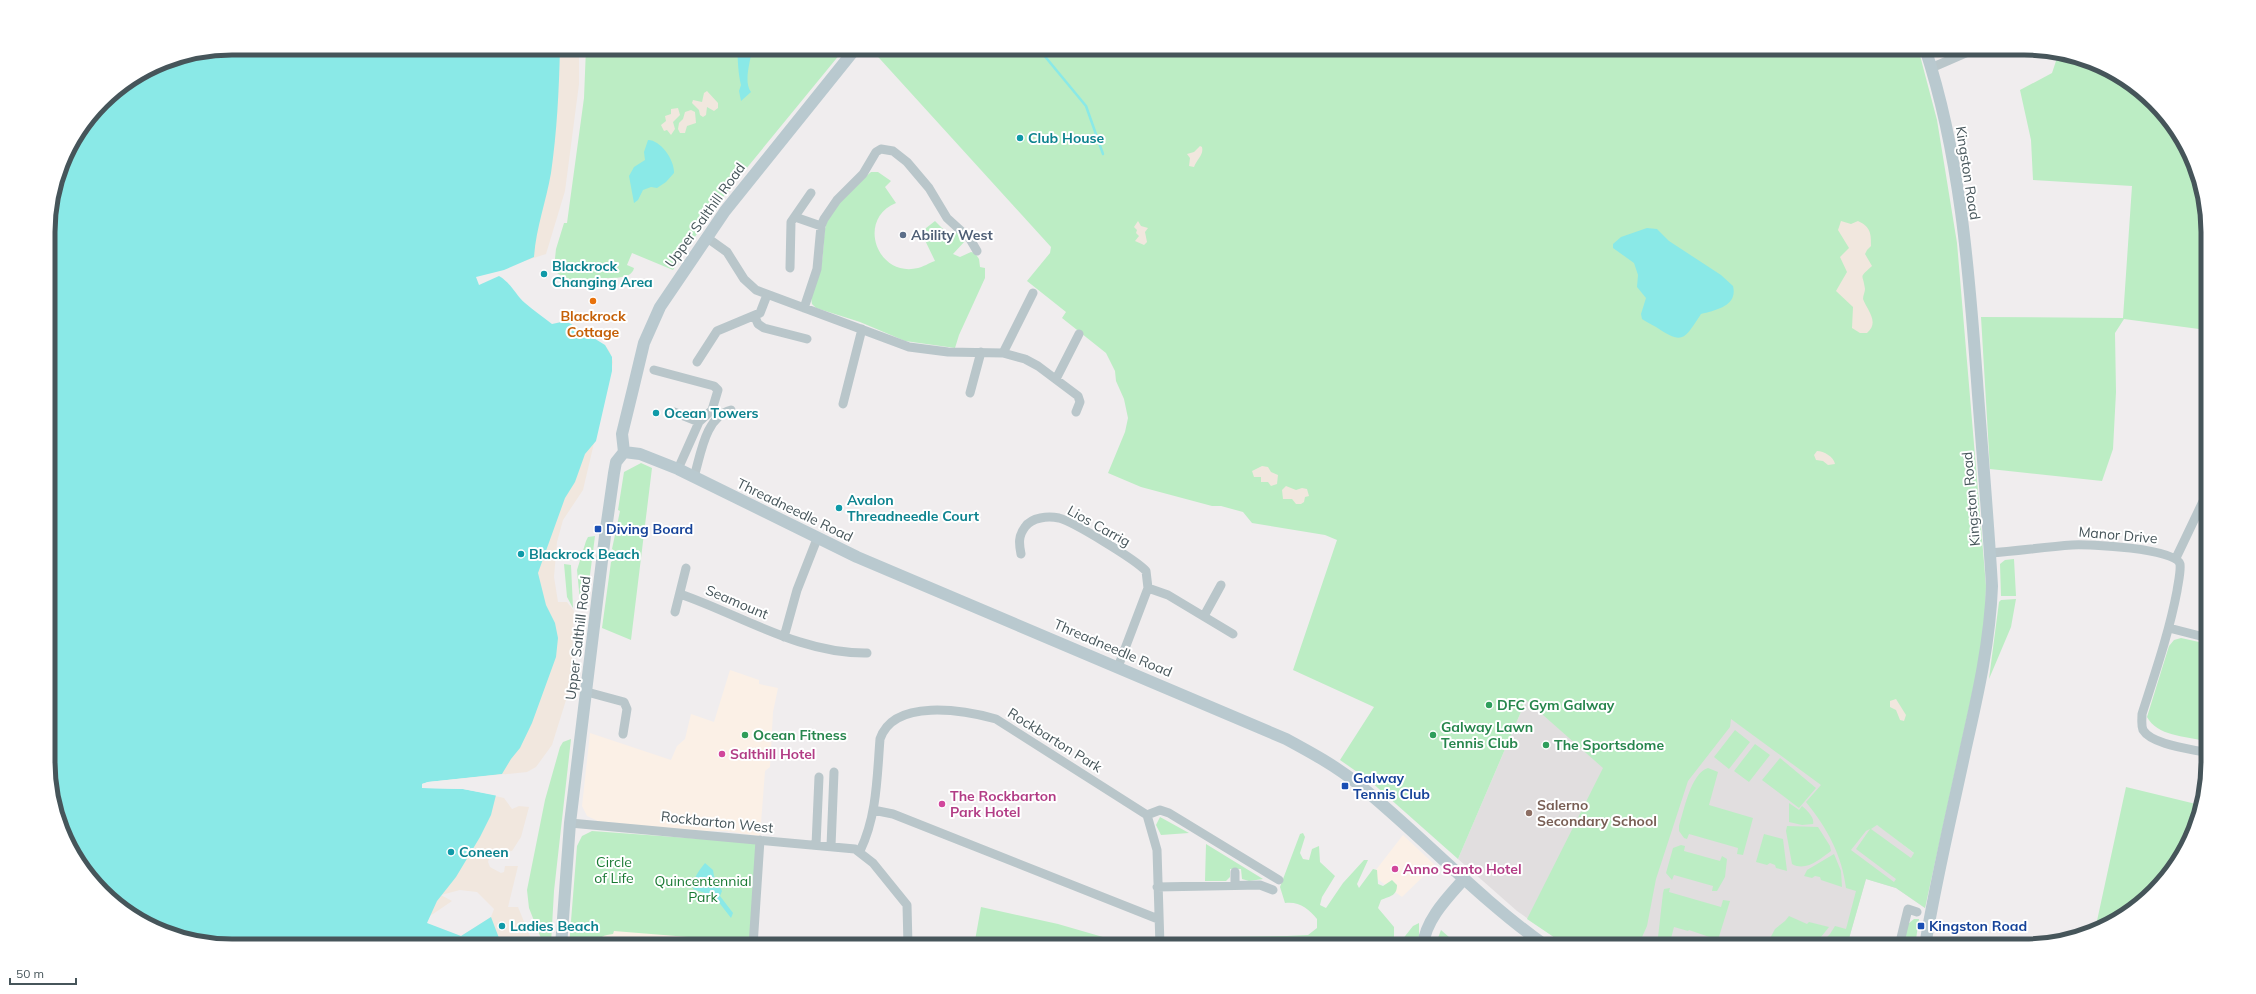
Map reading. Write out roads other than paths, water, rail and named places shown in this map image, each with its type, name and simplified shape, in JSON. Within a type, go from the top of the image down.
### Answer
[{"type":"main road","name":"Upper Salthill Road","points":[[562,939],[570,823],[612,483],[616,462],[624,452],[622,434],[650,329],[679,277],[706,236],[754,172],[850,55]]},
{"type":"main road","name":"Kingston Road","points":[[1926,55],[1931,68],[1948,142],[1962,229],[1975,354],[1992,586],[1988,639],[1939,871],[1926,939]]},
{"type":"main road","name":"Threadneedle Road","points":[[624,452],[640,454],[678,469],[817,539],[1248,721],[1320,758],[1357,783],[1464,879],[1537,939]]},
{"type":"main road","points":[[1425,939],[1429,925],[1444,902],[1464,879]]},
{"type":"street","points":[[1931,68],[1961,55]]},
{"type":"street","points":[[804,308],[817,269],[821,226],[837,200],[862,174],[876,152],[887,149],[899,154],[929,188],[947,218],[970,239],[977,251]]},
{"type":"street","points":[[790,268],[790,229],[795,217],[811,193]]},
{"type":"street","points":[[795,217],[821,226]]},
{"type":"street","points":[[706,236],[727,252],[751,287],[767,295],[862,329],[898,344],[918,349],[1003,353],[1031,362],[1080,398],[1076,412]]},
{"type":"street","points":[[1003,353],[1033,293]]},
{"type":"street","points":[[697,362],[717,331],[755,317],[763,308],[767,295]]},
{"type":"street","points":[[755,317],[758,324],[764,328],[807,338]]},
{"type":"street","points":[[843,404],[862,329]]},
{"type":"street","points":[[1056,379],[1079,334]]},
{"type":"street","points":[[970,393],[981,352]]},
{"type":"street","points":[[654,370],[714,386],[718,390],[712,410],[699,422],[678,469]]},
{"type":"street","points":[[694,477],[712,422],[720,413],[730,410]]},
{"type":"street","points":[[674,412],[699,422]]},
{"type":"street","points":[[2201,506],[2176,558],[2180,563],[2169,628],[2142,714],[2141,724],[2150,737],[2201,751]]},
{"type":"street","name":"Lios Carrig","points":[[1022,554],[1019,540],[1025,526],[1040,518],[1060,518],[1139,564],[1146,572],[1148,588]]},
{"type":"street","name":"Seamount","points":[[784,637],[797,590],[817,539]]},
{"type":"street","name":"Manor Drive","points":[[1990,553],[2073,545],[2093,545],[2158,552],[2176,558]]},
{"type":"street","points":[[675,612],[686,568]]},
{"type":"street","points":[[1204,616],[1221,585]]},
{"type":"street","points":[[1118,667],[1148,588],[1162,592],[1233,634]]},
{"type":"street","name":"Seamount","points":[[680,594],[725,610],[784,637],[814,646],[867,653]]},
{"type":"street","points":[[2169,628],[2201,636]]},
{"type":"street","points":[[587,692],[624,702],[627,709],[623,734]]},
{"type":"street","name":"Rockbarton Park","points":[[860,851],[870,829],[880,739],[883,730],[898,717],[927,710],[968,712],[999,721],[1147,815]]},
{"type":"street","points":[[831,846],[834,772]]},
{"type":"street","points":[[816,845],[819,777]]},
{"type":"street","points":[[873,810],[899,816],[1158,919]]},
{"type":"street","points":[[1160,939],[1155,840],[1147,815],[1160,810],[1169,813],[1278,880]]},
{"type":"street","name":"Rockbarton West","points":[[570,823],[831,846],[860,851]]},
{"type":"street","points":[[753,939],[760,840]]},
{"type":"street","points":[[860,851],[873,862],[907,905],[908,939]]},
{"type":"street","points":[[1235,872],[1235,885]]},
{"type":"street","points":[[1157,887],[1260,885],[1274,890]]},
{"type":"street","points":[[1901,939],[1908,909],[1917,912]]},
{"type":"water","points":[[220,55],[560,55],[553,158],[534,257],[504,270],[476,277],[479,285],[499,276],[507,282],[525,303],[552,324],[566,321],[605,345],[612,357],[612,371],[596,441],[585,454],[575,482],[565,498],[538,573],[546,605],[555,623],[558,638],[556,657],[532,723],[520,748],[502,774],[428,782],[422,784],[423,788],[463,789],[496,795],[491,815],[480,837],[456,877],[437,901],[427,923],[461,936],[491,917],[499,939],[220,939],[197,936],[175,930],[154,921],[115,895],[92,870],[79,851],[68,830],[58,797],[55,774],[55,220],[58,197],[68,164],[79,143],[92,124],[115,99],[124,92],[143,79],[164,68],[197,58]]},
{"type":"water","points":[[738,55],[751,55],[748,83],[751,92],[741,101],[739,91],[741,85]]},
{"type":"water","points":[[648,140],[658,143],[670,157],[674,168],[674,173],[666,182],[657,188],[651,187],[643,190],[638,200],[634,203],[629,176],[634,167],[645,160],[644,152]]},
{"type":"water","points":[[1647,228],[1657,229],[1669,241],[1721,275],[1733,286],[1734,293],[1729,303],[1719,309],[1701,314],[1691,330],[1682,337],[1678,338],[1665,333],[1642,319],[1641,314],[1646,298],[1637,287],[1638,275],[1634,263],[1613,248],[1613,244],[1621,237]]},
{"type":"water","points":[[705,863],[713,870],[714,876],[722,891],[720,896],[733,913],[731,918],[714,896],[693,889],[695,878]]},
{"type":"waterway","points":[[1044,55],[1086,106],[1103,154]]},
{"type":"place","name":"Club House","points":[[1020,138]]},
{"type":"place","name":"Ability West","points":[[903,235]]},
{"type":"place","name":"Blackrock Changing Area","points":[[544,274]]},
{"type":"place","name":"Blackrock Cottage","points":[[593,301]]},
{"type":"place","name":"Ocean Towers","points":[[656,413]]},
{"type":"place","name":"Avalon Threadneedle Court","points":[[839,508]]},
{"type":"place","name":"Diving Board","points":[[598,529]]},
{"type":"place","name":"Blackrock Beach","points":[[521,554]]},
{"type":"place","name":"DFC Gym Galway","points":[[1489,705]]},
{"type":"place","name":"Ocean Fitness","points":[[745,735]]},
{"type":"place","name":"Galway Lawn Tennis Club","points":[[1433,735]]},
{"type":"place","name":"The Sportsdome","points":[[1546,745]]},
{"type":"place","name":"Salthill Hotel","points":[[722,754]]},
{"type":"place","name":"Galway Tennis Club","points":[[1345,786]]},
{"type":"place","name":"The Rockbarton Park Hotel","points":[[942,804]]},
{"type":"place","name":"Salerno Secondary School","points":[[1529,813]]},
{"type":"place","name":"Coneen","points":[[451,852]]},
{"type":"place","name":"Anno Santo Hotel","points":[[1395,869]]},
{"type":"place","name":"Ladies Beach","points":[[502,926]]},
{"type":"place","name":"Kingston Road","points":[[1921,926]]},
{"type":"park label","name":"Circle of Life","points":[[614,870]]},
{"type":"park label","name":"Quincentennial Park","points":[[703,890]]}]
